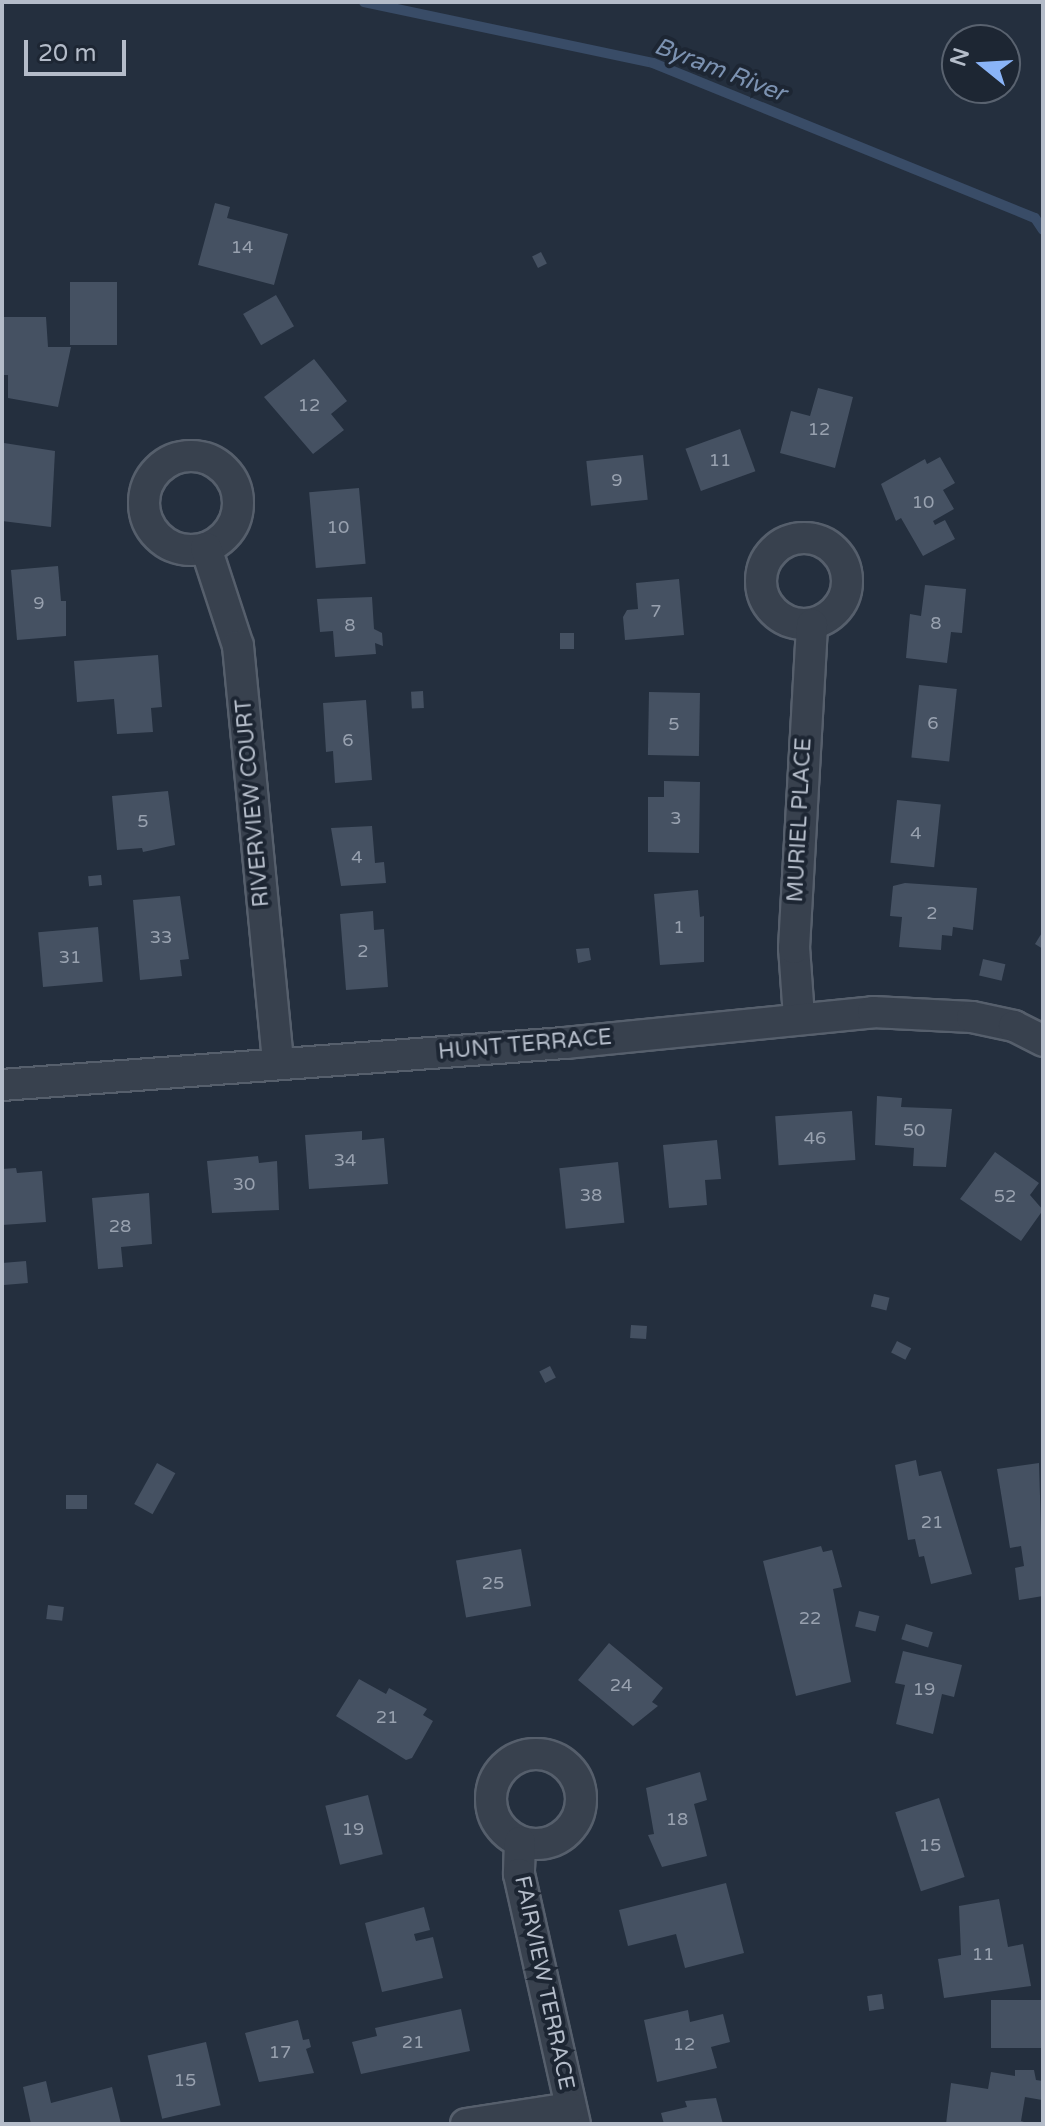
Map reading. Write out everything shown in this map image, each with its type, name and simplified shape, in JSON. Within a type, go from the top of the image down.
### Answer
[{"type":"street","name":"RIVERVIEW COURT","points":[[206,548],[238,646],[278,1062]]},
{"type":"street","name":"MURIEL PLACE","points":[[799,1017],[794,948],[812,624]]},
{"type":"street","name":"HUNT TERRACE","points":[[2,1085],[278,1062],[565,1043],[799,1017],[932,1012],[1014,1026],[1043,1041]]},
{"type":"street","name":"FAIRVIEW TERRACE","points":[[520,1842],[519,1874],[572,2116]]},
{"type":"street","points":[[466,2124],[572,2116]]},
{"type":"building","points":[[215,203],[230,207],[227,218],[288,234],[274,285],[198,265]]},
{"type":"building","points":[[541,252],[547,264],[538,268],[532,257]]},
{"type":"building","points":[[70,282],[117,282],[117,345],[70,345]]},
{"type":"building","points":[[276,295],[294,326],[261,345],[243,314]]},
{"type":"building","points":[[2,317],[46,317],[48,347],[71,347],[58,407],[8,398],[8,375],[2,375]]},
{"type":"building","points":[[314,359],[347,401],[331,414],[344,430],[313,454],[264,397]]},
{"type":"building","points":[[818,388],[853,397],[835,468],[780,453],[791,411],[810,416]]},
{"type":"building","points":[[740,429],[755,471],[701,491],[685,449]]},
{"type":"building","points":[[4,443],[55,451],[51,527],[2,521]]},
{"type":"building","points":[[643,455],[648,500],[591,506],[586,461]]},
{"type":"building","points":[[940,457],[955,483],[943,490],[954,509],[933,521],[935,525],[945,520],[955,539],[923,556],[901,518],[896,521],[881,484],[925,459],[927,464]]},
{"type":"building","points":[[359,488],[366,564],[316,568],[309,492]]},
{"type":"building","points":[[58,566],[61,601],[66,601],[66,636],[17,640],[11,570]]},
{"type":"building","points":[[679,579],[684,635],[625,640],[623,617],[627,610],[638,609],[636,583]]},
{"type":"building","points":[[925,585],[966,589],[962,633],[951,632],[947,663],[906,658],[910,614],[921,616]]},
{"type":"building","points":[[372,597],[374,629],[382,633],[383,646],[375,643],[376,654],[335,657],[333,631],[320,632],[317,599]]},
{"type":"building","points":[[560,633],[574,633],[574,649],[560,649]]},
{"type":"building","points":[[158,655],[162,707],[151,708],[153,732],[117,734],[114,699],[77,702],[74,661]]},
{"type":"building","points":[[919,685],[957,689],[949,762],[911,758]]},
{"type":"building","points":[[423,691],[424,708],[412,709],[411,692]]},
{"type":"building","points":[[649,692],[700,693],[699,756],[648,755]]},
{"type":"building","points":[[366,700],[372,780],[335,783],[333,751],[326,752],[323,703]]},
{"type":"building","points":[[664,781],[700,782],[699,853],[648,852],[648,797],[664,797]]},
{"type":"building","points":[[168,791],[175,845],[143,852],[142,848],[117,850],[112,796]]},
{"type":"building","points":[[897,800],[941,805],[934,867],[890,863]]},
{"type":"building","points":[[372,826],[375,863],[384,862],[386,883],[341,886],[331,828]]},
{"type":"building","points":[[101,875],[102,885],[89,886],[88,876]]},
{"type":"building","points":[[905,883],[977,888],[973,930],[953,927],[952,936],[942,935],[941,950],[899,947],[902,917],[890,916],[893,886]]},
{"type":"building","points":[[698,890],[700,917],[704,916],[704,962],[660,965],[654,894]]},
{"type":"building","points":[[180,896],[189,959],[180,960],[182,976],[140,980],[133,900]]},
{"type":"building","points":[[373,911],[374,930],[384,929],[388,987],[346,990],[340,914]]},
{"type":"building","points":[[98,927],[103,982],[43,987],[38,932]]},
{"type":"building","points":[[1043,931],[1043,949],[1035,944]]},
{"type":"building","points":[[589,948],[591,960],[578,963],[576,949]]},
{"type":"building","points":[[983,959],[1005,964],[1002,981],[979,976]]},
{"type":"building","points":[[877,1096],[902,1098],[901,1107],[952,1109],[946,1167],[913,1166],[914,1148],[875,1145]]},
{"type":"building","points":[[852,1111],[855,1160],[779,1165],[775,1116]]},
{"type":"building","points":[[362,1131],[362,1140],[384,1138],[388,1184],[309,1189],[305,1135]]},
{"type":"building","points":[[717,1140],[721,1179],[705,1180],[707,1205],[669,1208],[663,1145]]},
{"type":"building","points":[[995,1152],[1039,1183],[1030,1195],[1043,1210],[1021,1241],[960,1199]]},
{"type":"building","points":[[258,1156],[259,1163],[277,1161],[279,1210],[212,1213],[207,1161]]},
{"type":"building","points":[[618,1162],[624,1223],[566,1229],[559,1168]]},
{"type":"building","points":[[16,1168],[17,1173],[42,1171],[46,1222],[2,1225],[2,1169]]},
{"type":"building","points":[[149,1193],[152,1244],[121,1247],[123,1267],[98,1269],[92,1198]]},
{"type":"building","points":[[26,1261],[28,1283],[4,1285],[2,1263]]},
{"type":"building","points":[[874,1294],[890,1298],[886,1310],[871,1307]]},
{"type":"building","points":[[631,1325],[647,1326],[646,1339],[630,1338]]},
{"type":"building","points":[[897,1341],[911,1348],[905,1360],[891,1353]]},
{"type":"building","points":[[550,1366],[556,1378],[545,1383],[539,1371]]},
{"type":"building","points":[[916,1460],[919,1476],[941,1471],[972,1574],[931,1584],[924,1556],[919,1557],[915,1539],[908,1540],[895,1465]]},
{"type":"building","points":[[157,1463],[175,1473],[153,1514],[134,1504]]},
{"type":"building","points":[[1039,1463],[1043,1596],[1019,1600],[1015,1568],[1024,1566],[1021,1546],[1010,1548],[997,1469]]},
{"type":"building","points":[[66,1495],[87,1495],[87,1509],[66,1509]]},
{"type":"building","points":[[821,1546],[823,1552],[832,1550],[842,1587],[833,1589],[851,1682],[796,1696],[763,1561]]},
{"type":"building","points":[[521,1549],[531,1606],[466,1618],[456,1560]]},
{"type":"building","points":[[48,1605],[64,1607],[62,1621],[46,1619]]},
{"type":"building","points":[[859,1611],[879,1616],[876,1632],[855,1627]]},
{"type":"building","points":[[906,1624],[933,1632],[928,1647],[901,1639]]},
{"type":"building","points":[[609,1643],[663,1688],[652,1702],[658,1706],[633,1726],[578,1680]]},
{"type":"building","points":[[903,1651],[962,1665],[954,1697],[942,1694],[933,1734],[896,1724],[905,1685],[895,1683]]},
{"type":"building","points":[[359,1679],[386,1694],[389,1688],[427,1709],[423,1715],[433,1721],[412,1758],[406,1760],[336,1716]]},
{"type":"building","points":[[700,1772],[707,1800],[694,1804],[707,1856],[662,1867],[648,1835],[654,1834],[646,1788]]},
{"type":"building","points":[[368,1795],[383,1854],[340,1865],[325,1806]]},
{"type":"building","points":[[939,1798],[965,1877],[921,1891],[895,1812]]},
{"type":"building","points":[[726,1883],[744,1953],[685,1968],[676,1934],[628,1946],[619,1910]]},
{"type":"building","points":[[999,1899],[1008,1947],[1023,1944],[1031,1986],[944,1998],[938,1959],[961,1955],[959,1906]]},
{"type":"building","points":[[424,1907],[430,1930],[414,1934],[416,1941],[433,1937],[443,1978],[382,1992],[365,1923]]},
{"type":"building","points":[[882,1994],[884,2009],[869,2011],[867,1996]]},
{"type":"building","points":[[991,2000],[1043,2000],[1043,2048],[991,2048]]},
{"type":"building","points":[[461,2009],[470,2051],[361,2074],[352,2042],[377,2036],[375,2028]]},
{"type":"building","points":[[688,2010],[690,2022],[723,2014],[730,2042],[711,2047],[717,2068],[657,2082],[644,2020]]},
{"type":"building","points":[[298,2020],[303,2040],[309,2039],[311,2047],[306,2049],[314,2073],[259,2082],[245,2033]]},
{"type":"building","points":[[206,2042],[221,2105],[162,2119],[148,2055]]},
{"type":"building","points":[[1015,2070],[1034,2070],[1036,2080],[1043,2081],[1042,2100],[1025,2097],[1021,2121],[1030,2124],[946,2124],[951,2083],[988,2089],[991,2072],[1015,2076]]},
{"type":"building","points":[[46,2081],[51,2103],[112,2087],[121,2124],[31,2124],[23,2087]]},
{"type":"building","points":[[716,2098],[723,2124],[664,2124],[661,2113],[687,2107],[685,2101]]},
{"type":"waterway","name":"Byram River","points":[[364,2],[653,63],[1035,218],[1043,230]]}]
